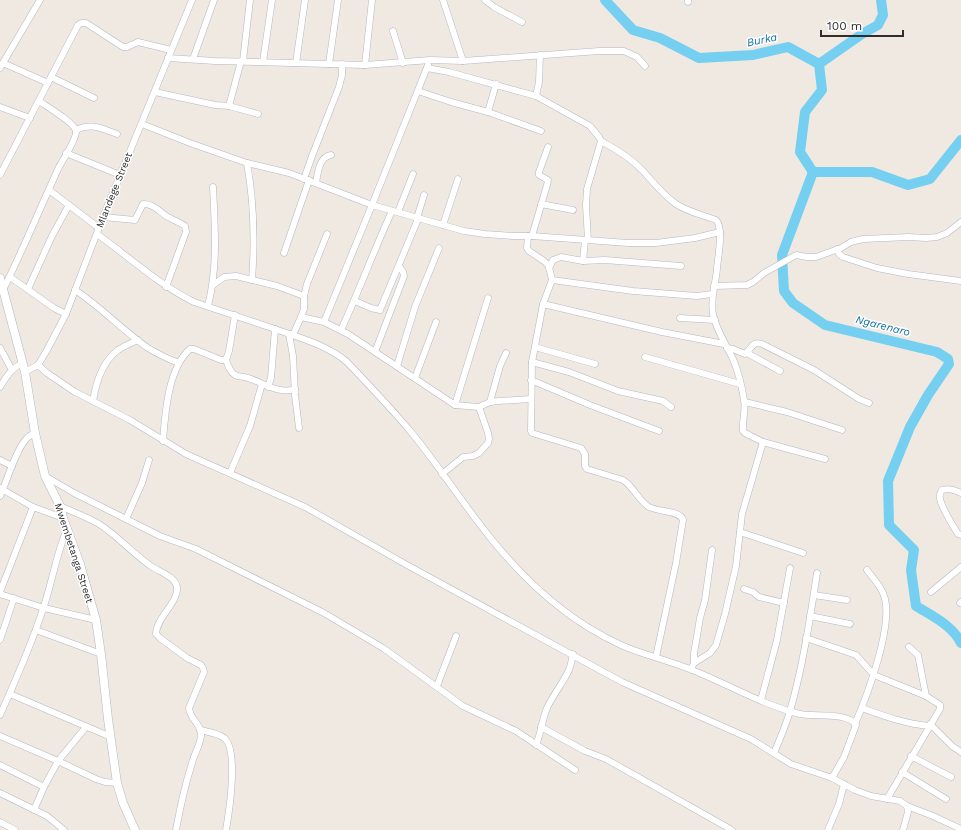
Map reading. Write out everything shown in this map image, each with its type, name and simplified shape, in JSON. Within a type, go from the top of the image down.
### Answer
[{"type":"street","points":[[40,0],[2,65],[48,83]]},
{"type":"street","name":"Mlandege Street","points":[[25,372],[38,365],[48,350],[66,314],[103,217],[192,0]]},
{"type":"street","points":[[193,59],[214,0]]},
{"type":"street","points":[[229,106],[242,61],[250,0]]},
{"type":"street","points":[[263,62],[272,0]]},
{"type":"street","points":[[296,63],[306,0]]},
{"type":"street","points":[[329,64],[338,0]]},
{"type":"street","points":[[365,65],[372,0]]},
{"type":"street","points":[[443,0],[463,61]]},
{"type":"street","points":[[485,0],[522,22]]},
{"type":"street","points":[[0,175],[78,25],[81,23],[86,23],[123,47],[127,47],[138,42],[171,50]]},
{"type":"street","points":[[393,31],[403,63]]},
{"type":"street","points":[[168,58],[365,65],[430,60],[463,61],[599,51],[624,51],[637,57],[645,66]]},
{"type":"street","points":[[536,96],[539,82],[540,55]]},
{"type":"street","points":[[324,322],[430,60]]},
{"type":"street","points":[[284,253],[312,156],[339,87],[342,75],[342,64]]},
{"type":"street","points":[[427,68],[450,72],[536,96],[590,126],[601,141],[632,161],[676,204],[694,213],[716,220],[719,223],[720,232],[716,280],[712,294],[713,315],[733,360],[745,402],[743,431],[763,442],[825,459]]},
{"type":"street","points":[[51,77],[94,98]]},
{"type":"street","points":[[488,112],[496,84]]},
{"type":"street","points":[[155,92],[215,105],[229,106],[258,114]]},
{"type":"street","points":[[418,92],[488,112],[541,132]]},
{"type":"street","points":[[3,290],[66,153],[76,137],[76,130],[70,123],[39,101]]},
{"type":"street","points":[[0,107],[30,118]]},
{"type":"street","points":[[142,124],[247,163],[289,173],[306,179],[372,206],[443,225],[485,234],[628,243],[656,243],[695,238],[720,232]]},
{"type":"street","points":[[76,130],[83,126],[91,126],[117,134]]},
{"type":"street","points":[[584,261],[587,189],[601,141]]},
{"type":"street","points":[[548,147],[539,172],[539,175],[548,180],[527,248],[550,268]]},
{"type":"street","points":[[66,153],[120,175]]},
{"type":"street","points":[[316,183],[321,163],[327,156],[332,155]]},
{"type":"street","points":[[247,163],[252,193],[254,227],[252,280]]},
{"type":"street","points":[[341,330],[355,301],[376,246],[395,212],[413,174]]},
{"type":"street","points":[[443,225],[458,179]]},
{"type":"street","points":[[208,306],[213,285],[215,253],[213,187]]},
{"type":"street","points":[[49,190],[166,287],[194,302],[275,329],[330,350],[347,362],[411,432],[492,541],[526,578],[553,604],[605,637],[623,646],[692,670],[790,711],[809,715],[844,717],[855,724]]},
{"type":"street","points":[[355,301],[380,310],[418,218],[424,195]]},
{"type":"street","points":[[103,217],[135,220],[142,206],[146,203],[169,218],[185,226],[186,232],[166,287]]},
{"type":"street","points":[[541,204],[573,210]]},
{"type":"street","points":[[28,289],[55,229],[68,205]]},
{"type":"street","points":[[714,286],[746,285],[796,255],[816,257],[851,242],[863,240],[909,237],[926,238],[937,236],[947,233],[961,222]]},
{"type":"street","points":[[299,428],[291,335],[302,317],[307,284],[327,234]]},
{"type":"street","points":[[397,366],[416,307],[439,248]]},
{"type":"street","points":[[837,249],[839,254],[843,257],[877,268],[926,277],[961,281]]},
{"type":"street","points":[[656,657],[676,563],[683,520],[682,516],[651,508],[642,501],[628,483],[587,468],[585,466],[585,454],[581,448],[532,433],[530,428],[532,362],[543,304],[552,280],[550,268],[553,260],[561,257],[584,261],[605,260],[681,266]]},
{"type":"street","points":[[375,352],[404,276],[399,266]]},
{"type":"street","points":[[10,276],[54,308],[66,314]]},
{"type":"street","points":[[213,285],[219,280],[230,276],[277,286],[304,296]]},
{"type":"street","name":"Mwembetanga Street","points":[[0,278],[25,372],[35,433],[45,476],[60,506],[80,564],[96,620],[117,783],[123,803],[135,830]]},
{"type":"street","points":[[552,280],[633,291],[697,296],[712,294]]},
{"type":"street","points":[[75,290],[90,299],[148,348],[179,363]]},
{"type":"street","points":[[455,405],[488,298]]},
{"type":"street","points":[[543,304],[726,346],[745,354],[747,353],[780,371]]},
{"type":"street","points":[[235,315],[226,360],[231,371],[238,376],[265,386],[287,390],[295,389]]},
{"type":"street","points":[[302,317],[324,322],[341,330],[455,405],[479,407],[490,402],[531,399]]},
{"type":"street","points":[[680,318],[715,320]]},
{"type":"street","points":[[415,378],[436,322]]},
{"type":"street","points":[[230,473],[265,386],[272,378],[275,329]]},
{"type":"street","points":[[93,402],[96,384],[103,366],[120,349],[138,340]]},
{"type":"street","points":[[747,353],[754,344],[762,344],[814,370],[869,403]]},
{"type":"street","points":[[535,347],[595,364]]},
{"type":"street","points":[[0,348],[12,370]]},
{"type":"street","points":[[163,441],[165,411],[174,375],[179,363],[190,349],[194,349],[221,360],[226,360]]},
{"type":"street","points":[[490,402],[500,366],[506,353]]},
{"type":"street","points":[[645,357],[740,384]]},
{"type":"street","points":[[532,362],[569,372],[618,391],[663,401],[671,407]]},
{"type":"street","points":[[0,387],[12,370],[22,363]]},
{"type":"street","points":[[38,365],[61,383],[93,402],[130,420],[163,441],[200,461],[305,507],[407,565],[622,682],[751,739],[791,764],[832,778],[871,796],[900,801],[907,806],[961,829]]},
{"type":"street","points":[[531,380],[590,405],[659,431]]},
{"type":"street","points":[[745,402],[787,412],[842,430]]},
{"type":"street","points":[[442,474],[463,456],[473,456],[479,453],[488,443],[488,433],[479,407]]},
{"type":"street","points":[[0,496],[23,443],[27,438],[35,433]]},
{"type":"street","points":[[694,663],[710,653],[716,645],[736,566],[742,514],[763,442]]},
{"type":"street","points":[[0,460],[12,466]]},
{"type":"street","points":[[126,519],[142,483],[149,460]]},
{"type":"street","points":[[45,476],[74,493],[160,536],[196,549],[324,613],[383,648],[463,706],[516,732],[575,770]]},
{"type":"street","points":[[2,489],[34,507],[63,518]]},
{"type":"street","points":[[961,493],[949,489],[942,490],[940,500],[951,523],[958,534],[961,535]]},
{"type":"street","points":[[60,506],[99,524],[151,566],[174,580],[177,585],[177,590],[158,627],[156,634],[187,658],[196,662],[203,668],[203,677],[189,708],[189,714],[199,726],[199,745],[192,762],[176,830]]},
{"type":"street","points":[[34,507],[0,593],[44,608],[96,620]]},
{"type":"street","points":[[0,715],[10,694],[44,608],[59,548],[67,529]]},
{"type":"street","points":[[740,532],[803,553]]},
{"type":"street","points":[[692,670],[700,618],[705,600],[712,550]]},
{"type":"street","points":[[931,592],[961,567]]},
{"type":"street","points":[[761,700],[777,640],[790,568]]},
{"type":"street","points":[[832,778],[850,744],[855,724],[874,675],[887,617],[884,593],[877,582],[866,570]]},
{"type":"street","points":[[774,753],[790,711],[818,573]]},
{"type":"street","points":[[744,589],[753,592],[759,597],[784,603]]},
{"type":"street","points":[[814,595],[847,600]]},
{"type":"street","points":[[0,640],[14,598]]},
{"type":"street","points":[[810,616],[850,624]]},
{"type":"street","points":[[36,630],[101,654]]},
{"type":"street","points":[[437,686],[456,636]]},
{"type":"street","points":[[806,638],[856,655],[874,675],[926,696],[940,705],[940,709],[929,725],[887,799]]},
{"type":"street","points":[[909,647],[918,656],[926,696]]},
{"type":"street","points":[[536,745],[540,736],[541,722],[552,697],[569,670],[573,654]]},
{"type":"street","points":[[10,694],[111,737]]},
{"type":"street","points":[[862,708],[907,723],[929,725],[952,746],[961,752]]},
{"type":"street","points":[[34,810],[58,761],[86,727]]},
{"type":"street","points":[[541,727],[585,751],[606,759],[732,830]]},
{"type":"street","points":[[200,730],[224,738],[228,741],[230,746],[232,789],[226,830]]},
{"type":"street","points":[[0,736],[96,779],[105,782],[117,783]]},
{"type":"street","points":[[911,756],[951,777]]},
{"type":"street","points":[[0,765],[44,787]]},
{"type":"street","points":[[902,772],[946,799]]},
{"type":"street","points":[[828,830],[839,804],[844,784]]},
{"type":"street","points":[[0,792],[47,816],[64,830]]},
{"type":"street","points":[[903,830],[908,812],[907,806]]},
{"type":"street","points":[[0,822],[15,830]]},
{"type":"waterway","name":"Burka","points":[[605,0],[633,30],[660,38],[699,58],[753,55],[788,47],[819,64],[822,90],[805,112],[800,152],[813,172]]},
{"type":"waterway","points":[[819,64],[862,34],[878,25],[883,15],[881,0]]},
{"type":"waterway","name":"Ngarenaro","points":[[961,140],[930,179],[908,185],[872,172],[813,172],[782,255],[784,291],[793,303],[825,325],[937,352],[948,359],[949,364],[928,395],[910,427],[888,481],[889,525],[914,550],[911,570],[916,606],[947,626],[961,643]]}]
